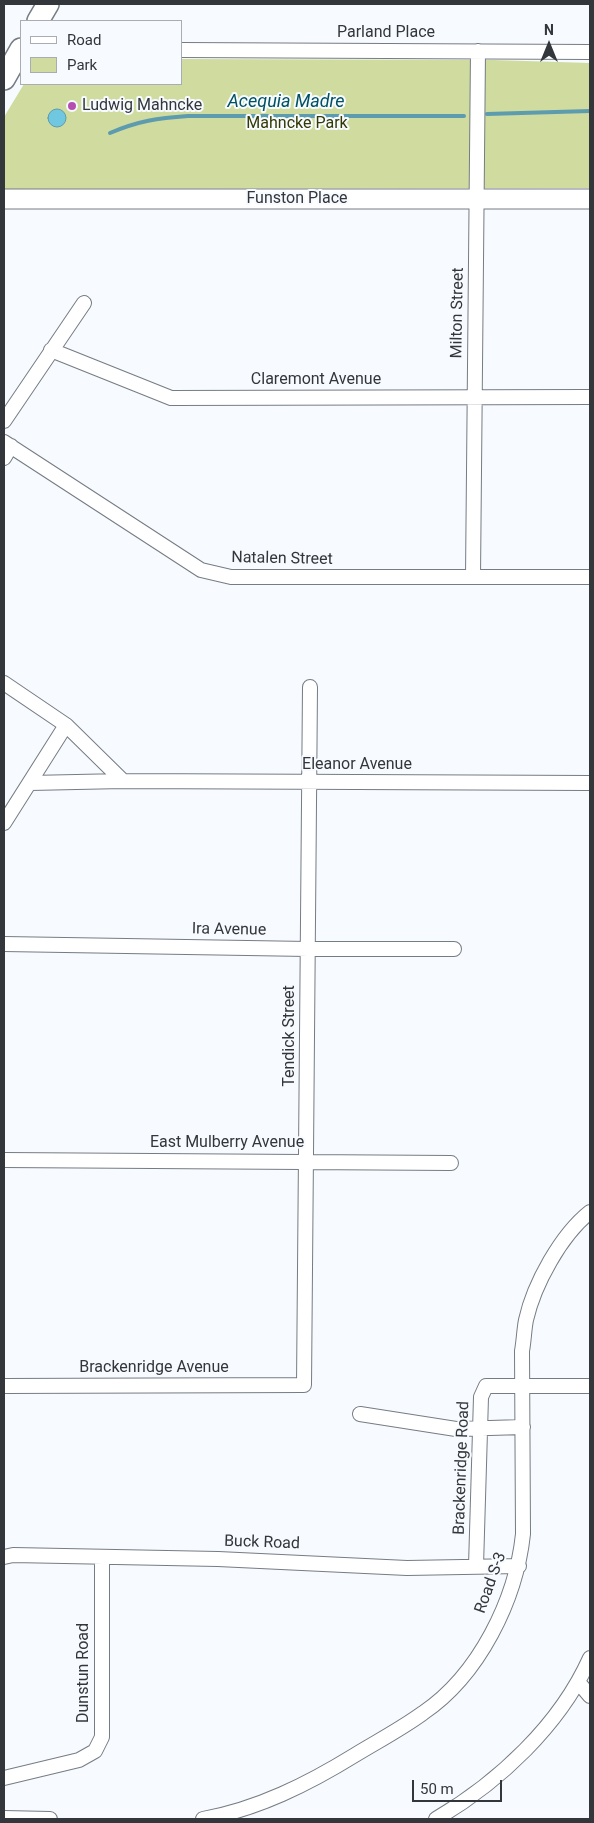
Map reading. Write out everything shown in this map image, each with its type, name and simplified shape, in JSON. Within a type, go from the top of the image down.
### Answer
[{"type":"main road","points":[[39,20],[48,4]]},
{"type":"main road","points":[[4,79],[20,51]]},
{"type":"street","name":"Parland Place","points":[[182,50],[590,52]]},
{"type":"street","name":"Milton Street","points":[[473,576],[478,51]]},
{"type":"street","name":"Funston Place","points":[[4,199],[590,199]]},
{"type":"street","points":[[4,421],[84,303]]},
{"type":"street","name":"Claremont Avenue","points":[[51,350],[171,398],[590,397]]},
{"type":"street","name":"Natalen Street","points":[[6,449],[201,570],[232,577],[590,577]]},
{"type":"street","points":[[4,683],[66,725],[123,782]]},
{"type":"street","name":"Tendick Street","points":[[304,1385],[310,687]]},
{"type":"street","points":[[4,823],[66,725]]},
{"type":"street","name":"Eleanor Avenue","points":[[30,783],[590,783]]},
{"type":"street","name":"Ira Avenue","points":[[4,944],[308,949],[454,949]]},
{"type":"street","name":"East Mulberry Avenue","points":[[4,1160],[451,1162]]},
{"type":"street","name":"Road S-3","points":[[203,1819],[234,1813],[316,1779],[424,1713],[456,1685],[476,1660],[507,1600],[519,1566],[523,1534],[522,1350],[526,1321],[540,1281],[553,1258],[568,1236],[590,1212]]},
{"type":"street","name":"Brackenridge Avenue","points":[[4,1386],[304,1385]]},
{"type":"street","name":"Brackenridge Road","points":[[476,1566],[481,1397],[486,1386],[590,1386]]},
{"type":"street","points":[[360,1414],[456,1429],[523,1427]]},
{"type":"street","name":"Buck Road","points":[[4,1557],[13,1555],[237,1560],[407,1568],[519,1566]]},
{"type":"street","name":"Dunstun Road","points":[[4,1778],[79,1760],[95,1751],[102,1737],[102,1558]]},
{"type":"street","points":[[436,1819],[484,1786],[529,1746],[553,1719],[579,1683],[590,1658]]},
{"type":"street","points":[[579,1683],[590,1696]]},
{"type":"street","points":[[4,1818],[50,1819]]},
{"type":"green space","name":"Mahncke Park","points":[[182,59],[493,60],[590,63],[590,188],[4,189],[4,117],[23,85],[182,85]]},
{"type":"water","points":[[57,109],[63,112],[66,118],[63,124],[57,127],[51,124],[48,118],[51,112]]},
{"type":"waterway","name":"Acequia Madre","points":[[487,114],[590,111]]},
{"type":"waterway","name":"Acequia Madre","points":[[110,133],[148,121],[188,116],[464,116]]},
{"type":"place","name":"Ludwig Mahncke","points":[[72,106]]}]
